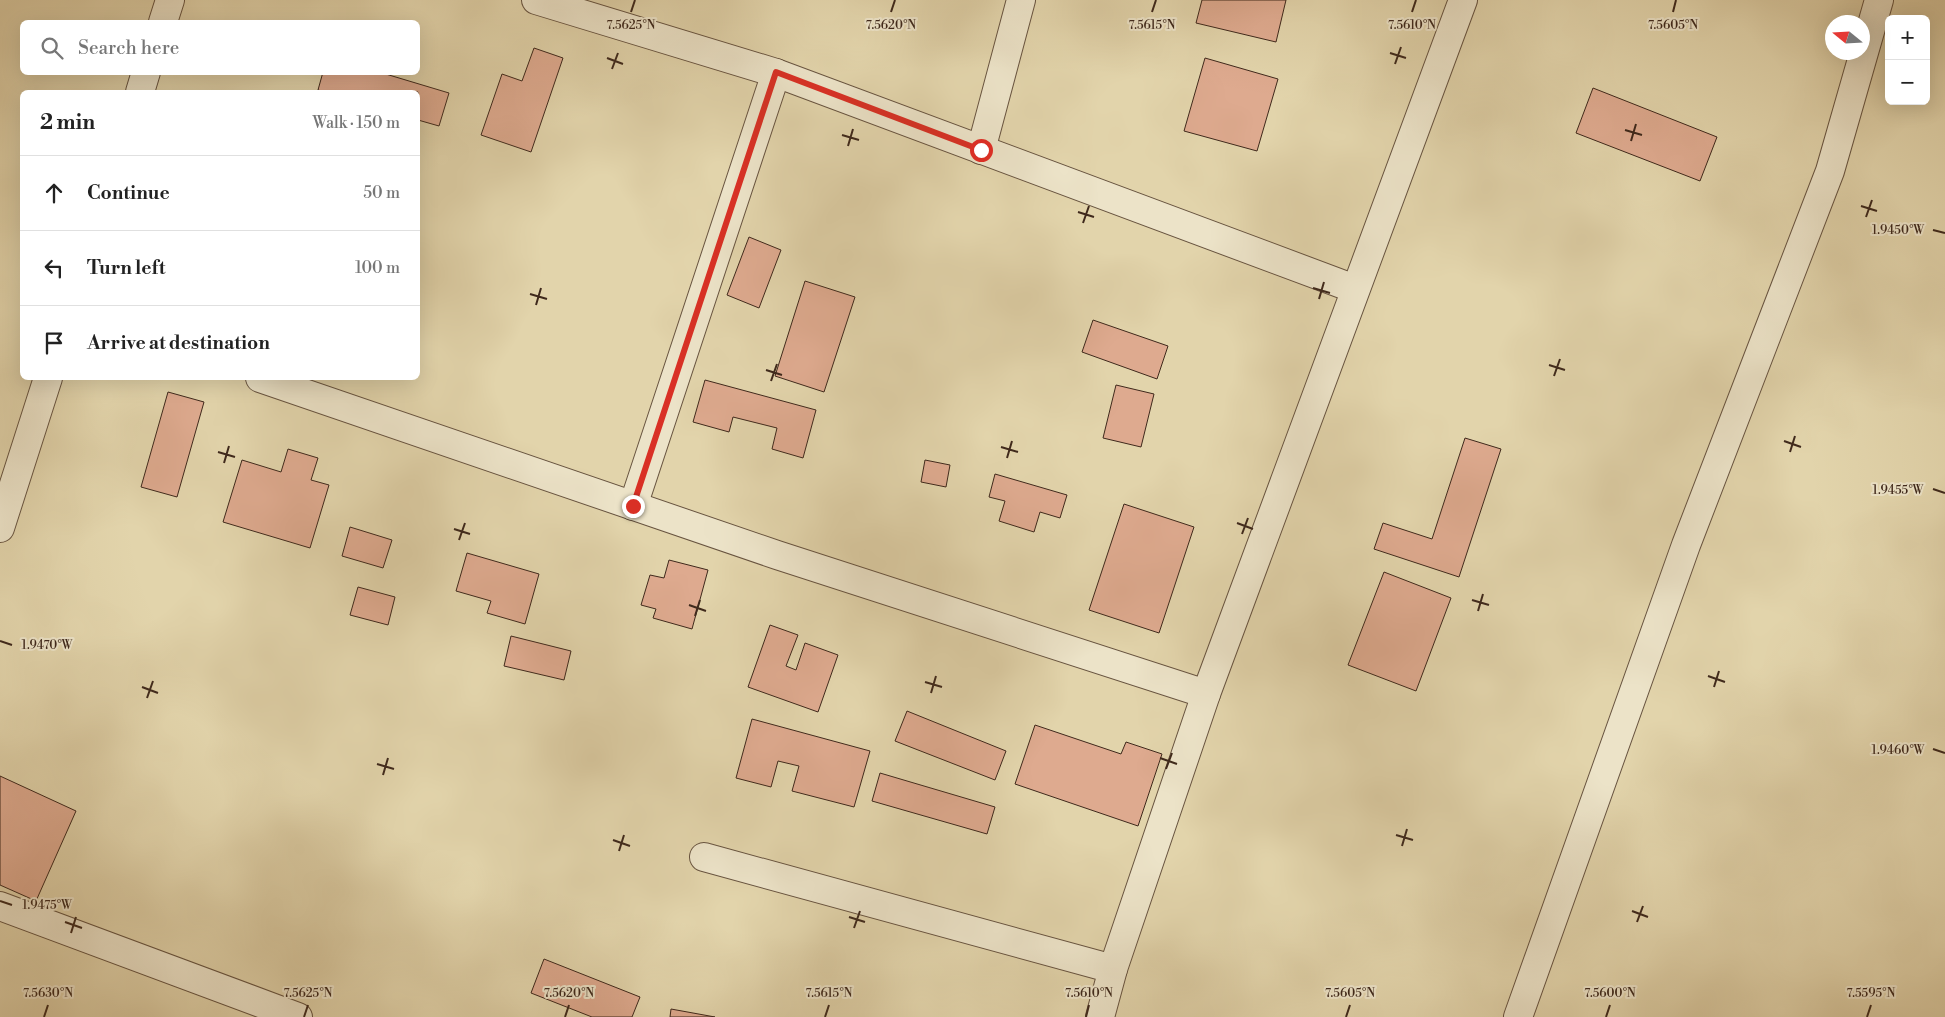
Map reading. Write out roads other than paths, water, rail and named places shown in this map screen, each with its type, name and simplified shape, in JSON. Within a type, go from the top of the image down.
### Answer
[{"type":"street","points":[[164,20],[170,0]]},
{"type":"street","points":[[536,0],[776,72],[1355,289]]},
{"type":"street","points":[[981,150],[1021,0]]},
{"type":"street","points":[[1100,1017],[1113,969],[1206,694],[1462,0]]},
{"type":"street","points":[[1518,1017],[1686,545],[1830,171],[1879,0]]},
{"type":"street","points":[[633,506],[776,72]]},
{"type":"street","points":[[141,90],[145,75]]},
{"type":"street","points":[[0,528],[47,380]]},
{"type":"street","points":[[266,380],[777,555],[1206,694]]},
{"type":"street","points":[[704,857],[1113,969]]},
{"type":"street","points":[[0,906],[298,1017]]}]
